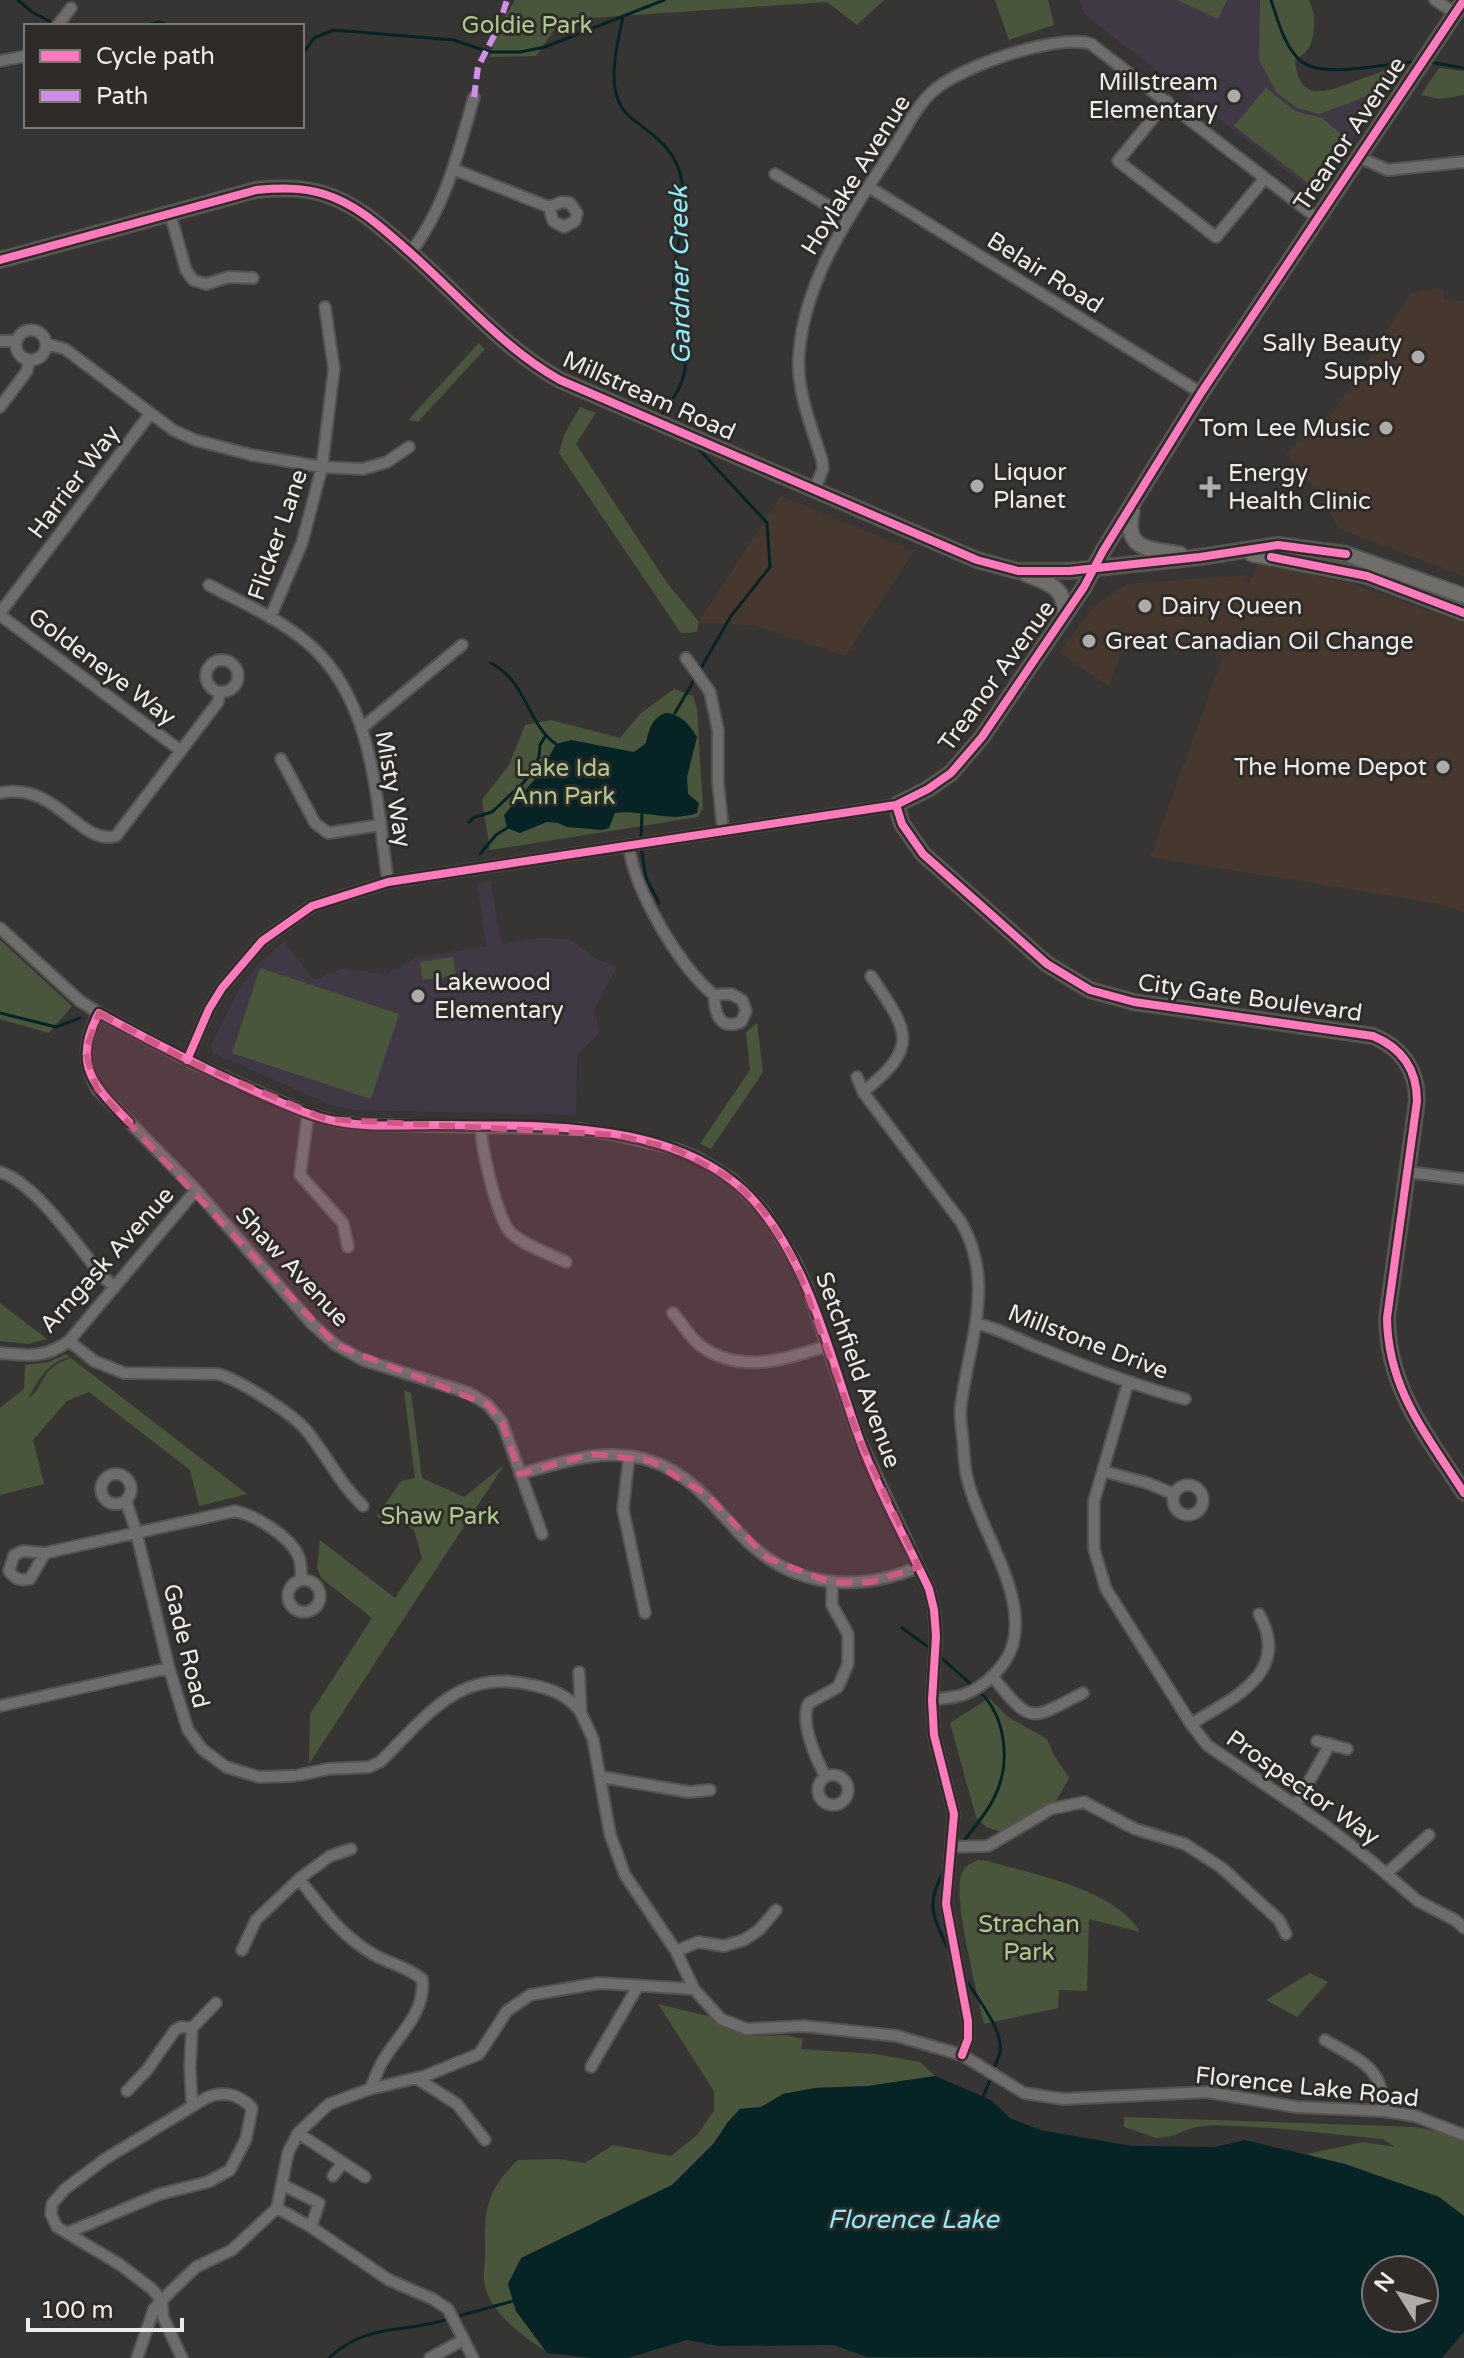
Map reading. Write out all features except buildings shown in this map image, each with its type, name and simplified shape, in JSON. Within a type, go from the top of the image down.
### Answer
[{"type":"street","points":[[1435,0],[1455,13]]},
{"type":"street","name":"Treanor Avenue","points":[[187,1060],[209,1009],[222,988],[262,941],[312,906],[388,882],[896,805],[928,789],[962,763],[1066,615],[1201,393],[1464,0]]},
{"type":"street","points":[[59,24],[71,8]]},
{"type":"street","name":"Hoylake Avenue","points":[[815,488],[823,469],[801,387],[799,353],[807,307],[821,267],[849,218],[920,106],[945,80],[1036,47],[1081,40],[1091,44],[1167,101],[1317,218]]},
{"type":"street","points":[[0,61],[24,56]]},
{"type":"street","points":[[410,253],[422,239],[453,169],[474,97]]},
{"type":"street","points":[[1167,101],[1118,161],[1216,237],[1265,178]]},
{"type":"street","points":[[1358,157],[1388,170],[1464,162]]},
{"type":"street","points":[[453,169],[549,207]]},
{"type":"street","points":[[775,174],[849,218]]},
{"type":"street","name":"Belair Road","points":[[869,187],[1201,393]]},
{"type":"street","name":"Millstream Road","points":[[0,260],[256,190],[306,190],[336,198],[361,211],[541,370],[977,560],[1018,571],[1093,569],[1278,545],[1324,550],[1384,566],[1464,596]]},
{"type":"street","points":[[170,213],[186,270],[193,280],[206,284],[229,277],[253,278]]},
{"type":"street","name":"Flicker Lane","points":[[270,618],[302,543],[322,467],[334,369],[325,307]]},
{"type":"street","points":[[36,330],[47,344],[40,359],[29,361],[17,351],[17,341],[24,332],[36,330]]},
{"type":"street","points":[[0,341],[17,341]]},
{"type":"street","points":[[47,344],[65,349],[150,414],[195,440],[244,453],[322,467],[363,469],[387,462],[409,447]]},
{"type":"street","points":[[0,407],[27,371],[29,361]]},
{"type":"street","name":"Harrier Way","points":[[0,614],[150,414]]},
{"type":"street","points":[[1135,500],[1128,528],[1133,539],[1144,548],[1200,557]]},
{"type":"street","name":"Millstream Road","points":[[1236,551],[1367,576],[1464,613]]},
{"type":"street","points":[[1018,571],[1050,583],[1061,592],[1065,599],[1066,615]]},
{"type":"street","name":"Misty Way","points":[[209,585],[270,618],[308,644],[332,668],[350,696],[363,727],[388,882]]},
{"type":"street","name":"Goldeneye Way","points":[[0,614],[181,751]]},
{"type":"street","points":[[363,727],[462,645]]},
{"type":"street","points":[[686,658],[710,692],[718,730],[718,782],[723,830]]},
{"type":"street","points":[[0,793],[16,790],[42,796],[98,837],[116,836],[218,702],[220,692]]},
{"type":"street","points":[[281,759],[315,823],[328,833],[380,825]]},
{"type":"street","name":"City Gate Boulevard","points":[[896,805],[902,824],[923,854],[1047,964],[1090,990],[1134,1002],[1373,1036],[1395,1048],[1410,1067],[1417,1089],[1387,1318],[1390,1358],[1402,1394],[1464,1493]]},
{"type":"street","points":[[629,846],[631,861],[656,920],[701,984],[714,995]]},
{"type":"street","name":"Setchfield Avenue","points":[[0,928],[80,1001],[99,1013],[187,1060],[308,1114],[365,1125],[580,1129],[616,1135],[676,1149],[716,1168],[748,1194],[780,1235],[807,1287],[872,1471],[929,1589],[935,1623],[934,1735],[954,1814],[946,1904],[968,2021],[968,2039],[962,2055]]},
{"type":"street","points":[[863,1092],[895,1062],[902,1036],[895,1011],[871,976]]},
{"type":"street","name":"Shaw Avenue","points":[[99,1013],[90,1029],[85,1052],[97,1089],[196,1190],[312,1324],[336,1345],[363,1360],[469,1393],[488,1405],[502,1422],[542,1534]]},
{"type":"street","points":[[857,1077],[863,1092],[967,1232],[978,1276],[977,1324],[960,1408],[967,1478],[1007,1584],[1015,1617],[1014,1642],[1004,1662],[992,1676],[963,1695],[932,1700]]},
{"type":"street","points":[[308,1114],[300,1175],[343,1223],[348,1247]]},
{"type":"street","points":[[481,1126],[481,1143],[507,1228],[514,1235],[566,1262]]},
{"type":"street","points":[[0,1172],[12,1176],[32,1192],[103,1277],[115,1287]]},
{"type":"street","points":[[1408,1172],[1464,1179]]},
{"type":"street","name":"Arngask Avenue","points":[[0,1353],[43,1356],[69,1341],[196,1190]]},
{"type":"street","points":[[673,1313],[701,1346],[731,1360],[755,1364],[827,1346]]},
{"type":"street","name":"Millstone Drive","points":[[977,1324],[997,1329],[1128,1383],[1185,1399]]},
{"type":"street","points":[[69,1341],[94,1361],[124,1373],[218,1374],[248,1386],[306,1429],[349,1493],[363,1506]]},
{"type":"street","name":"Prospector Way","points":[[1128,1383],[1094,1501],[1094,1549],[1106,1589],[1207,1745],[1296,1805],[1418,1901],[1464,1928]]},
{"type":"street","points":[[520,1474],[592,1454],[651,1461],[707,1495],[741,1535],[767,1558],[797,1574],[832,1583],[871,1582],[919,1567]]},
{"type":"street","points":[[629,1457],[623,1509],[645,1613]]},
{"type":"street","points":[[1103,1471],[1174,1494]]},
{"type":"street","name":"Gade Road","points":[[126,1501],[183,1720],[194,1740],[226,1767],[251,1776],[296,1775],[328,1769],[369,1767],[380,1762],[443,1701],[468,1686],[491,1681],[518,1681],[554,1690],[573,1702],[581,1713]]},
{"type":"street","points":[[45,1553],[235,1511],[246,1513],[290,1543],[301,1564],[301,1580]]},
{"type":"street","points":[[826,1777],[817,1762],[804,1714],[813,1700],[832,1693],[838,1687],[848,1664],[848,1634],[832,1605],[832,1583]]},
{"type":"street","points":[[1191,1724],[1242,1692],[1264,1667],[1270,1633],[1259,1614]]},
{"type":"street","points":[[0,1706],[169,1668]]},
{"type":"street","points":[[137,2358],[154,2309],[196,2267],[232,2250],[277,2208],[288,2153],[298,2133],[329,2104],[370,2089],[416,2078],[479,2054],[507,2011],[530,1995],[599,1983],[694,1989],[676,1951],[625,1875],[610,1834],[593,1739],[581,1713],[579,1672]]},
{"type":"street","points":[[992,1676],[1017,1707],[1033,1716],[1041,1715],[1083,1693]]},
{"type":"street","points":[[1317,1741],[1347,1749]]},
{"type":"street","points":[[1296,1805],[1330,1744]]},
{"type":"street","points":[[602,1777],[689,1792],[710,1790]]},
{"type":"street","points":[[952,1847],[988,1846],[1051,1809],[1084,1802],[1135,1829],[1185,1844],[1222,1868],[1279,1920],[1286,1934]]},
{"type":"street","points":[[1386,1874],[1429,1835]]},
{"type":"street","points":[[242,1950],[256,1920],[299,1879],[330,1856],[351,1849]]},
{"type":"street","points":[[299,1879],[342,1933],[375,1956],[408,1968],[422,1979],[423,1989],[416,2014],[383,2060],[370,2089]]},
{"type":"street","points":[[676,1951],[698,1942],[724,1946],[744,1940],[759,1930],[776,1910]]},
{"type":"street","points":[[591,2067],[638,1986]]},
{"type":"street","name":"Florence Lake Road","points":[[694,1989],[721,2019],[747,2029],[803,2026],[897,2036],[962,2055],[1024,2093],[1063,2099],[1207,2092],[1297,2107],[1384,2111],[1415,2116],[1464,2135]]},
{"type":"street","points":[[192,2106],[192,2028],[216,2003]]},
{"type":"street","points":[[127,2091],[147,2070],[175,2030],[192,2028]]},
{"type":"street","points":[[1325,2040],[1362,2062],[1378,2077],[1383,2091],[1384,2111]]},
{"type":"street","points":[[416,2078],[457,2104],[485,2140]]},
{"type":"street","points":[[67,2233],[160,2194],[208,2182],[230,2170],[246,2139],[252,2108],[249,2104],[231,2095],[217,2093],[105,2159],[65,2189],[52,2204],[51,2214],[57,2227],[67,2233],[119,2264],[152,2289],[162,2301],[163,2317],[182,2358]]},
{"type":"street","points":[[298,2133],[365,2177]]},
{"type":"street","points":[[333,2176],[342,2164]]},
{"type":"street","points":[[283,2185],[319,2203],[311,2227]]},
{"type":"street","points":[[277,2208],[311,2227],[389,2280],[448,2309],[473,2358]]},
{"type":"street","points":[[430,2358],[463,2340]]},
{"type":"highlighted area","points":[[99,1013],[187,1060],[326,1119],[616,1135],[676,1149],[732,1179],[763,1210],[795,1261],[859,1438],[919,1567],[871,1582],[832,1583],[767,1558],[707,1495],[651,1461],[592,1454],[520,1474],[502,1422],[488,1405],[336,1345],[97,1089],[85,1052]]},
{"type":"shaded area","name":"Millstream Elementary","points":[[1080,0],[1260,0],[1259,60],[1290,105],[1320,114],[1386,89],[1316,194],[1084,14]]},
{"type":"shaded area","points":[[1439,288],[1444,292],[1444,299],[1464,301],[1464,576],[1339,529],[1322,496],[1286,455],[1312,425],[1322,430],[1411,293]]},
{"type":"shaded area","points":[[781,496],[914,551],[845,656],[754,625],[698,623]]},
{"type":"shaded area","points":[[1257,564],[1346,582],[1464,623],[1464,912],[1435,903],[1150,857],[1223,657],[1162,635],[1126,639],[1109,686],[1059,652],[1097,603],[1128,584],[1247,575],[1245,581],[1250,583]]},
{"type":"shaded area","name":"Lakewood Elementary","points":[[491,881],[501,944],[537,938],[568,939],[599,960],[617,967],[594,1009],[600,1031],[577,1056],[576,1115],[354,1110],[329,1104],[213,1053],[211,1045],[239,989],[258,965],[284,941],[314,980],[341,969],[387,974],[415,958],[487,946],[477,883]]},
{"type":"green space","name":"Goldie Park","points":[[515,0],[884,0],[857,25],[827,2],[561,20],[536,56],[490,57],[498,29]]},
{"type":"green space","points":[[995,0],[1048,0],[1054,25],[1009,40]]},
{"type":"green space","points":[[1177,0],[1227,0],[1218,19]]},
{"type":"green space","points":[[1260,0],[1308,0],[1311,5],[1314,19],[1312,40],[1306,52],[1295,60],[1298,75],[1310,90],[1339,87],[1403,64],[1386,89],[1320,114],[1297,108],[1277,93],[1259,60]]},
{"type":"green space","points":[[1439,68],[1464,71],[1464,95],[1440,99],[1421,95]]},
{"type":"green space","points":[[1266,88],[1295,111],[1322,118],[1342,135],[1308,183],[1234,126]]},
{"type":"green space","points":[[479,343],[485,349],[418,422],[408,420]]},
{"type":"green space","points":[[580,407],[596,413],[576,444],[667,583],[699,622],[697,632],[681,633],[559,453],[564,435]]},
{"type":"green space","name":"Lake Ida Ann Park","points":[[674,689],[693,696],[697,709],[703,808],[698,817],[490,850],[482,800],[509,765],[525,725],[551,720],[620,738],[641,713]]},
{"type":"green space","points":[[0,940],[72,1006],[49,1033],[0,1019]]},
{"type":"green space","points":[[453,957],[456,975],[423,980],[420,962]]},
{"type":"green space","points":[[260,968],[399,1014],[371,1099],[232,1053]]},
{"type":"green space","points":[[757,1023],[763,1072],[711,1149],[700,1144],[750,1070],[746,1032]]},
{"type":"green space","points":[[0,1303],[47,1339],[28,1344],[0,1341]]},
{"type":"green space","points":[[66,1354],[70,1357],[49,1368],[28,1399],[53,1367],[71,1358],[247,1494],[199,1506],[190,1470],[89,1392],[67,1401],[33,1440],[44,1484],[0,1495],[0,1408],[24,1389],[25,1365],[49,1362]]},
{"type":"green space","name":"Shaw Park","points":[[404,1390],[411,1393],[422,1478],[464,1497],[504,1465],[309,1764],[310,1714],[372,1618],[321,1578],[317,1568],[320,1540],[395,1598],[422,1558],[414,1530],[404,1523],[387,1525],[377,1516],[401,1481],[415,1478]]},
{"type":"green space","points":[[989,1698],[1008,1717],[1047,1739],[1069,1778],[1055,1803],[1001,1832],[986,1827],[976,1817],[950,1723]]},
{"type":"green space","name":"Strachan Park","points":[[979,1860],[1050,1878],[1093,1894],[1128,1917],[1140,1932],[1089,1919],[1087,1991],[1059,1990],[1058,2008],[984,2024],[963,1925],[959,1887],[964,1869]]},
{"type":"green space","points":[[1310,1973],[1328,1982],[1297,2017],[1266,2000]]},
{"type":"green space","points":[[658,2004],[757,2028],[756,2036],[786,2035],[803,2039],[801,2049],[875,2054],[920,2062],[935,2076],[868,2086],[815,2088],[783,2094],[761,2107],[740,2109],[714,2143],[672,2185],[522,2258],[508,2284],[516,2311],[546,2351],[508,2322],[487,2293],[484,2276],[488,2204],[498,2183],[518,2160],[558,2159],[585,2163],[613,2145],[671,2156],[697,2135],[714,2111],[714,2091]]},
{"type":"green space","points":[[1124,2117],[1416,2127],[1443,2133],[1464,2141],[1464,2216],[1439,2197],[1307,2154],[1363,2142],[1395,2147],[1383,2139],[1214,2125],[1156,2138],[1124,2127]]},
{"type":"water","points":[[665,713],[684,720],[697,737],[687,777],[688,794],[699,803],[697,813],[677,817],[615,813],[609,828],[602,830],[547,822],[520,833],[507,828],[504,815],[540,773],[556,744],[571,740],[634,752],[646,743],[654,722]]},
{"type":"water","name":"Florence Lake","points":[[935,2076],[991,2100],[1010,2118],[1040,2130],[1132,2146],[1215,2147],[1245,2140],[1345,2164],[1439,2197],[1464,2216],[1464,2332],[1442,2358],[867,2357],[834,2345],[719,2346],[687,2340],[628,2358],[547,2353],[516,2311],[508,2284],[521,2258],[672,2185],[714,2143],[740,2109],[761,2107],[783,2094],[815,2088],[868,2086]]},
{"type":"waterway","points":[[18,0],[32,12],[55,24]]},
{"type":"waterway","points":[[304,52],[314,38],[334,30],[454,40],[489,52],[520,52],[545,47],[664,0]]},
{"type":"waterway","points":[[1271,0],[1290,48],[1301,61],[1311,66],[1340,70],[1417,62]]},
{"type":"waterway","name":"Gardner Creek","points":[[623,17],[614,69],[617,96],[630,117],[670,153],[683,185],[683,215],[675,261],[674,291],[685,350],[685,370],[678,389],[659,418]]},
{"type":"waterway","points":[[151,24],[166,24]]},
{"type":"waterway","points":[[1429,62],[1464,68]]},
{"type":"waterway","name":"Gardner Creek","points":[[675,713],[731,616],[770,567],[767,523],[696,446]]},
{"type":"waterway","points":[[491,663],[513,681],[539,726],[556,744]]},
{"type":"waterway","points":[[469,822],[492,812],[523,783],[532,772],[546,735]]},
{"type":"waterway","points":[[641,839],[642,814]]},
{"type":"waterway","name":"Gardner Creek","points":[[480,854],[496,835],[507,828]]},
{"type":"waterway","points":[[641,847],[646,878],[659,903]]},
{"type":"waterway","name":"Gardner Creek","points":[[0,1013],[56,1027],[80,1018]]},
{"type":"waterway","points":[[902,1628],[931,1649]]},
{"type":"waterway","points":[[937,1654],[973,1686]]},
{"type":"waterway","points":[[961,1845],[991,1804],[1003,1771],[1001,1728],[996,1714],[979,1691]]},
{"type":"waterway","points":[[946,1868],[935,1892],[933,1911],[950,1953]]},
{"type":"waterway","points":[[964,1977],[998,2034],[1000,2052],[993,2071]]},
{"type":"waterway","points":[[983,2097],[991,2078]]},
{"type":"waterway","points":[[455,2317],[513,2301]]},
{"type":"waterway","points":[[329,2358],[357,2339],[372,2334],[448,2319]]},
{"type":"marked path","points":[[474,97],[478,67],[498,28],[507,0]]},
{"type":"cycle path","points":[[187,1060],[209,1009],[222,988],[262,941],[312,906],[388,882],[896,805],[951,773],[982,737],[1084,587],[1201,393],[1464,0]]},
{"type":"cycle path","points":[[0,260],[256,190],[315,192],[336,198],[377,224],[498,335],[538,367],[560,380],[977,560],[1018,571],[1069,571],[1278,545],[1346,554]]},
{"type":"cycle path","points":[[1271,557],[1367,576],[1464,613]]},
{"type":"cycle path","points":[[896,805],[902,824],[923,854],[1047,964],[1090,990],[1134,1002],[1373,1036],[1392,1047],[1406,1061],[1414,1079],[1417,1101],[1387,1318],[1389,1344],[1394,1368],[1412,1411],[1464,1493]]},
{"type":"cycle path","points":[[129,1122],[106,1097],[90,1073],[87,1046],[99,1013],[220,1075],[316,1116],[373,1125],[523,1126],[614,1134],[658,1144],[698,1159],[734,1182],[764,1213],[796,1264],[808,1292],[866,1455],[929,1589],[934,1610],[934,1735],[954,1814],[946,1904],[968,2021],[968,2039],[962,2055]]},
{"type":"place","name":"Millstream Elementary","points":[[1234,96]]},
{"type":"place","name":"Sally Beauty Supply","points":[[1418,357]]},
{"type":"place","name":"Tom Lee Music","points":[[1386,428]]},
{"type":"place","name":"Liquor Planet","points":[[977,486]]},
{"type":"place","name":"Energy Health Clinic","points":[[1210,487]]},
{"type":"place","name":"Dairy Queen","points":[[1145,606]]},
{"type":"place","name":"Great Canadian Oil Change","points":[[1089,641]]},
{"type":"place","name":"The Home Depot","points":[[1443,767]]},
{"type":"place","name":"Lakewood Elementary","points":[[418,996]]}]
